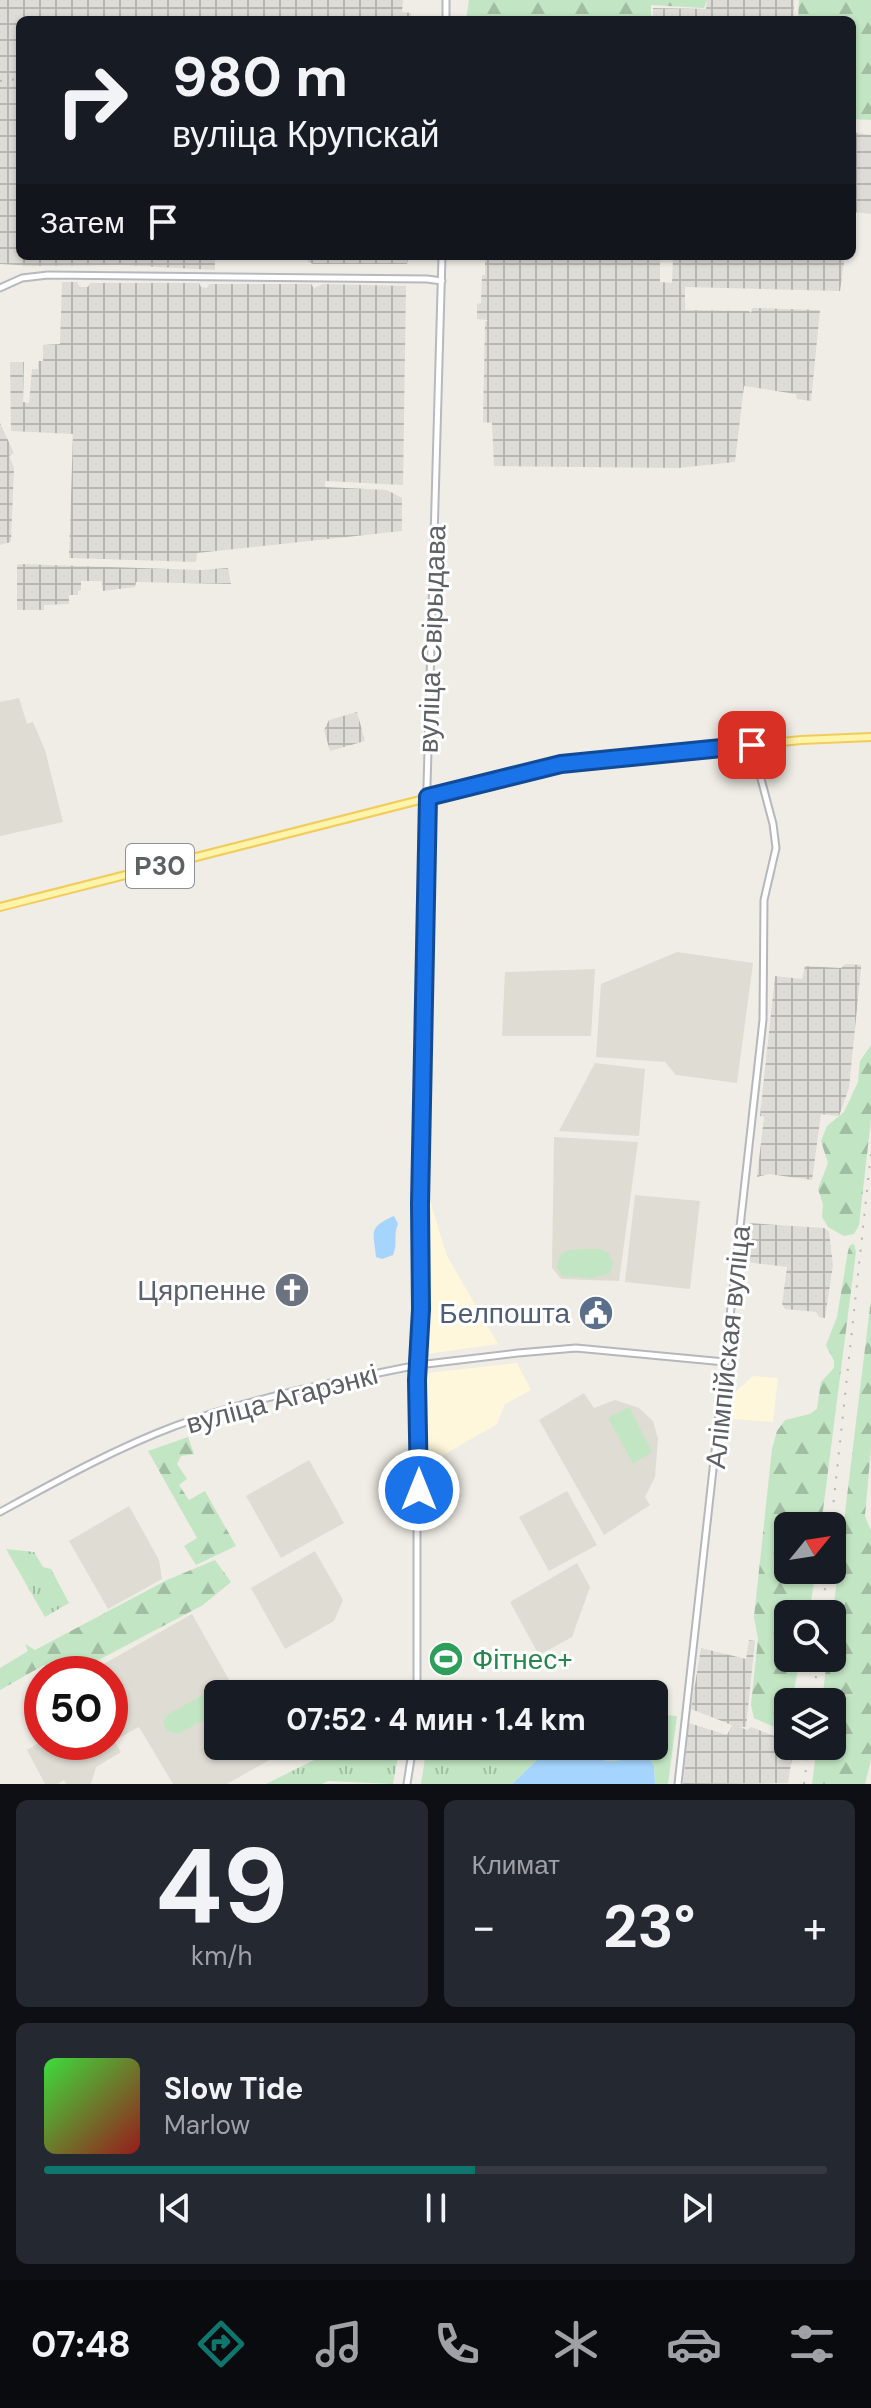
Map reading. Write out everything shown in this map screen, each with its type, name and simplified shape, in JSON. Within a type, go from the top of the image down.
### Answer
[{"type":"main road","name":"вуліца Свірыдава","points":[[417,1680],[418,1365],[442,260]]},
{"type":"main road","points":[[0,288],[22,278],[48,275],[442,281]]},
{"type":"main road","name":"Р30","points":[[0,907],[561,764],[801,740],[871,737]]},
{"type":"main road","name":"Алімпійская вуліца","points":[[678,1784],[763,1020],[764,909],[776,848],[773,824],[752,745]]},
{"type":"main road","name":"вуліца Агарэнкі","points":[[0,1512],[73,1472],[181,1424],[269,1399],[418,1365],[576,1348],[725,1362]]},
{"type":"main road","points":[[407,1784],[411,1760]]},
{"type":"shaded area","points":[[0,0],[403,0],[402,12],[411,13],[411,16],[16,16],[16,260],[215,260],[215,270],[122,265],[0,264]]},
{"type":"shaded area","points":[[707,0],[794,0],[794,16],[653,16],[653,8],[706,9]]},
{"type":"shaded area","points":[[856,133],[871,135],[871,214],[856,212]]},
{"type":"shaded area","points":[[308,260],[408,260],[407,264]]},
{"type":"shaded area","points":[[485,260],[660,260],[660,282],[672,283],[673,260],[844,260],[840,291],[685,287],[685,310],[751,313],[752,308],[820,310],[811,401],[797,399],[796,394],[744,386],[735,462],[678,468],[494,466],[492,423],[483,422],[485,322],[488,320],[477,319],[482,275],[485,275]]},
{"type":"shaded area","points":[[62,282],[77,282],[80,287],[88,287],[90,283],[199,283],[207,288],[209,284],[311,284],[314,288],[323,284],[406,286],[403,485],[325,481],[325,487],[387,490],[402,498],[402,531],[197,553],[196,562],[69,558],[73,434],[11,431],[10,362],[24,362],[23,402],[29,403],[32,369],[38,369],[38,361],[43,361],[43,345],[60,344]]},
{"type":"shaded area","points":[[0,423],[14,453],[9,456],[14,468],[11,542],[0,545]]},
{"type":"shaded area","points":[[17,565],[200,570],[228,568],[231,584],[136,582],[135,587],[103,591],[102,581],[81,581],[78,595],[69,595],[69,604],[44,605],[44,610],[17,610]]},
{"type":"shaded area","points":[[19,698],[27,724],[33,722],[45,750],[63,822],[0,836],[0,702]]},
{"type":"shaded area","points":[[357,712],[365,741],[330,751],[324,730],[329,720]]},
{"type":"shaded area","points":[[677,952],[753,963],[737,1083],[676,1075],[665,1062],[596,1057],[601,984]]},
{"type":"shaded area","points":[[845,964],[861,965],[861,969],[849,1088],[839,1116],[821,1114],[812,1180],[769,1174],[757,1177],[764,1117],[760,1116],[775,976],[802,979],[805,966],[841,968]]},
{"type":"shaded area","points":[[595,969],[591,1036],[502,1036],[505,972]]},
{"type":"shaded area","points":[[595,1063],[645,1069],[639,1136],[559,1131]]},
{"type":"shaded area","points":[[554,1137],[638,1142],[619,1281],[561,1279],[552,1268]]},
{"type":"shaded area","points":[[635,1195],[700,1201],[690,1289],[625,1282]]},
{"type":"shaded area","points":[[430,1201],[447,1256],[498,1344],[427,1354]]},
{"type":"shaded area","points":[[748,1223],[824,1228],[829,1232],[833,1265],[825,1318],[819,1317],[816,1312],[785,1309],[782,1304],[787,1267],[743,1259]]},
{"type":"shaded area","points":[[517,1363],[531,1390],[505,1404],[497,1424],[426,1465],[425,1376],[428,1373]]},
{"type":"shaded area","points":[[753,1376],[778,1378],[773,1422],[731,1419],[733,1394]]},
{"type":"shaded area","points":[[584,1393],[594,1408],[615,1400],[639,1408],[653,1421],[658,1439],[655,1477],[645,1497],[650,1505],[604,1535],[539,1420]]},
{"type":"shaded area","points":[[309,1460],[344,1523],[281,1558],[246,1496]]},
{"type":"shaded area","points":[[567,1491],[597,1545],[549,1571],[519,1517]]},
{"type":"shaded area","points":[[129,1506],[159,1560],[162,1579],[108,1609],[69,1541]]},
{"type":"shaded area","points":[[315,1551],[343,1600],[334,1621],[285,1649],[251,1588]]},
{"type":"shaded area","points":[[577,1563],[590,1587],[572,1637],[539,1655],[510,1602]]},
{"type":"shaded area","points":[[192,1614],[229,1680],[204,1680],[204,1760],[269,1760],[227,1784],[173,1784],[139,1727],[128,1733],[128,1656],[118,1656]]},
{"type":"shaded area","points":[[749,1640],[755,1641],[746,1727],[740,1727],[747,1730],[751,1727],[774,1736],[774,1760],[792,1760],[788,1783],[683,1784],[689,1723],[727,1735],[732,1725],[691,1709],[701,1648],[746,1659]]},
{"type":"shaded area","points":[[32,1760],[108,1760],[96,1767],[91,1784],[66,1784],[64,1780],[58,1784],[45,1784]]},
{"type":"green space","points":[[469,0],[707,0],[704,8],[651,5],[651,16],[467,16]]},
{"type":"green space","points":[[799,0],[871,0],[871,120],[856,119],[856,16],[798,16]]},
{"type":"green space","points":[[871,1045],[871,1119],[859,1225],[854,1234],[844,1236],[828,1227],[822,1217],[823,1204],[818,1189],[828,1163],[821,1141],[827,1126],[844,1112],[858,1082],[860,1061]]},
{"type":"green space","points":[[854,1244],[856,1252],[823,1512],[774,1512],[774,1584],[814,1584],[811,1600],[774,1600],[774,1672],[797,1672],[795,1688],[774,1688],[774,1727],[754,1718],[751,1705],[758,1639],[754,1617],[772,1449],[777,1431],[785,1420],[810,1414],[817,1409],[821,1382],[834,1368],[826,1345],[837,1317],[850,1245]]},
{"type":"green space","points":[[581,1249],[601,1249],[609,1253],[613,1263],[610,1273],[593,1278],[562,1276],[556,1266],[561,1254]]},
{"type":"green space","points":[[871,1299],[871,1448],[865,1516],[871,1531],[871,1760],[865,1784],[812,1784],[815,1760],[846,1760],[846,1688],[824,1688],[825,1672],[846,1672],[846,1600],[834,1600],[836,1584],[846,1584],[845,1512]]},
{"type":"green space","points":[[629,1407],[652,1452],[633,1464],[608,1418]]},
{"type":"green space","points":[[188,1437],[194,1454],[181,1456],[177,1464],[187,1479],[179,1485],[189,1500],[205,1491],[236,1546],[196,1565],[184,1546],[197,1538],[148,1451]]},
{"type":"green space","points":[[6,1549],[34,1552],[43,1567],[51,1569],[69,1603],[45,1617]]},
{"type":"green space","points":[[215,1560],[231,1582],[203,1605],[106,1656],[24,1656],[24,1676],[0,1690],[0,1668],[28,1651],[25,1644],[35,1650],[167,1580]]},
{"type":"green space","points":[[204,1694],[204,1720],[178,1734],[167,1731],[163,1723],[167,1715]]},
{"type":"green space","points":[[668,1715],[677,1716],[668,1784],[655,1784],[654,1766],[650,1760],[668,1760]]},
{"type":"green space","points":[[314,1760],[397,1760],[393,1784],[328,1781],[322,1784],[266,1784]]},
{"type":"green space","points":[[425,1760],[537,1760],[512,1784],[421,1784]]},
{"type":"water","points":[[394,1216],[398,1224],[393,1255],[382,1259],[376,1257],[374,1232],[380,1224]]},
{"type":"water","points":[[537,1760],[650,1760],[654,1766],[655,1784],[512,1784]]},
{"type":"railway","points":[[0,81],[16,79]]},
{"type":"railway","points":[[833,1512],[871,1153]]},
{"type":"railway","points":[[824,1600],[825,1584]]},
{"type":"railway","points":[[815,1688],[816,1672]]},
{"type":"railway","points":[[804,1784],[807,1760]]},
{"type":"place","name":"Цярпенне","points":[[292,1290]]},
{"type":"place","name":"Белпошта","points":[[596,1313]]},
{"type":"place","name":"Фітнес+","points":[[446,1659]]},
{"type":"route","points":[[419,1490],[417,1380],[421,1309],[420,1204],[428,797],[561,764],[752,745]]}]
